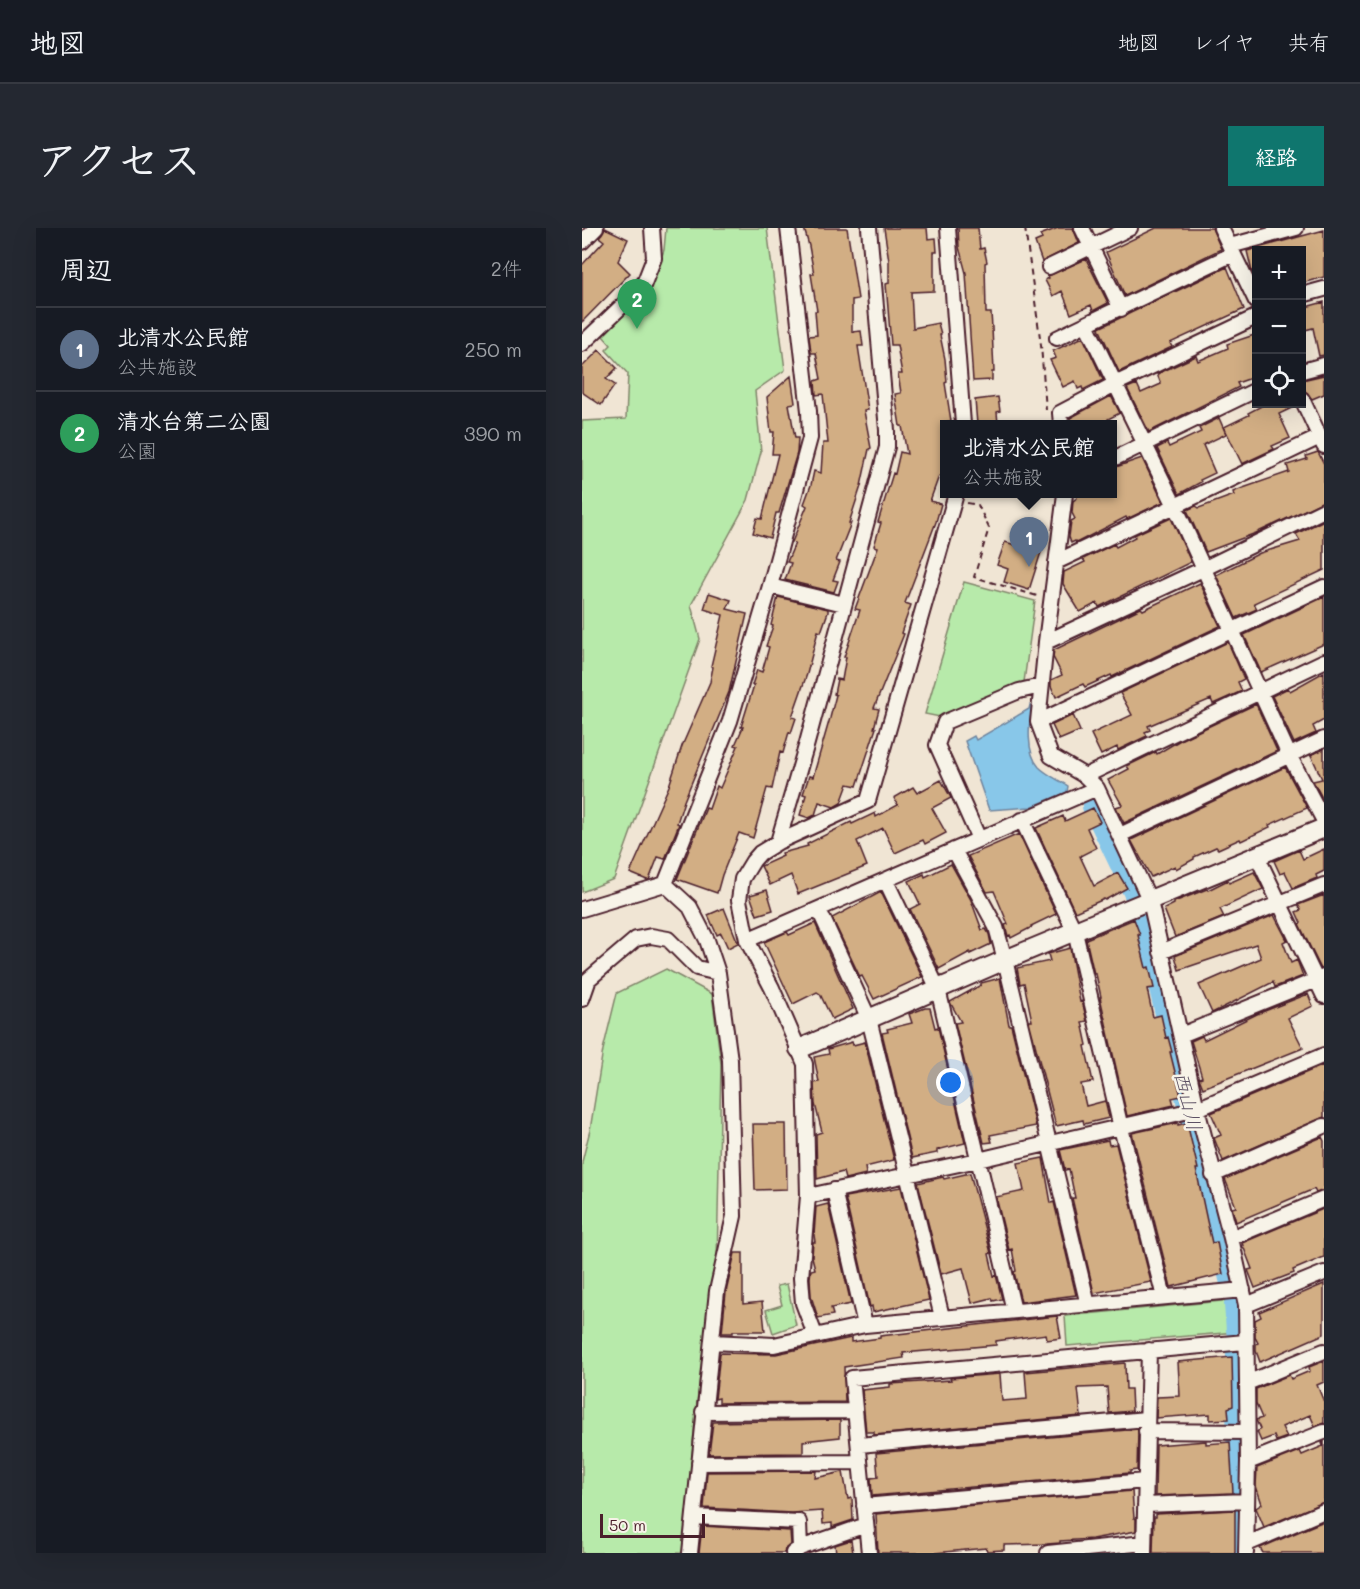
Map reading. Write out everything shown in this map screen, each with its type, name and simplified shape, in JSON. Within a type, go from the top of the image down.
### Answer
[{"type":"street","points":[[582,242],[596,228]]},
{"type":"street","points":[[582,344],[643,286],[654,258],[652,228]]},
{"type":"street","points":[[665,884],[730,721],[810,438],[809,411],[788,228]]},
{"type":"street","points":[[778,842],[887,447],[869,228]]},
{"type":"street","points":[[948,228],[963,420]]},
{"type":"street","points":[[1082,228],[1121,309]]},
{"type":"street","points":[[1049,267],[1130,228]]},
{"type":"street","points":[[1221,228],[1256,300]]},
{"type":"street","points":[[1057,338],[1121,309],[1231,250],[1296,228]]},
{"type":"street","points":[[1306,294],[1324,289]]},
{"type":"street","points":[[1060,419],[1115,384],[1252,319]]},
{"type":"street","points":[[1086,324],[1175,506],[1289,755],[1324,820]]},
{"type":"street","points":[[1306,370],[1324,365]]},
{"type":"street","points":[[1117,457],[1252,392]]},
{"type":"street","points":[[1056,562],[1321,435],[1306,407]]},
{"type":"street","points":[[815,1335],[803,1303],[801,1278],[808,1196],[805,1064],[772,988],[747,940],[739,900],[742,879],[760,853],[778,842],[868,801],[955,498]]},
{"type":"street","points":[[1064,498],[1038,722],[1051,756],[1085,776],[1096,788],[1150,901],[1197,1109],[1246,1305],[1248,1431],[1246,1548],[1324,1511]]},
{"type":"street","points":[[1046,642],[1203,570],[1324,510]]},
{"type":"street","points":[[770,586],[844,604]]},
{"type":"street","points":[[1038,722],[1324,586]]},
{"type":"street","points":[[1085,776],[1324,661]]},
{"type":"street","points":[[979,839],[937,745],[945,722],[1019,691],[1041,686]]},
{"type":"street","points":[[1120,835],[1324,739]]},
{"type":"street","points":[[747,940],[1096,788]]},
{"type":"street","points":[[1022,820],[1075,932],[1164,1297]]},
{"type":"street","points":[[799,1049],[1005,960],[1324,828]]},
{"type":"street","points":[[954,849],[996,927],[1088,1305]]},
{"type":"street","points":[[1257,856],[1279,904],[1320,978],[1324,996]]},
{"type":"street","points":[[886,881],[938,989],[1014,1311]]},
{"type":"street","points":[[582,909],[665,884]]},
{"type":"street","points":[[665,884],[690,907],[707,940],[718,973],[730,1060],[734,1216],[717,1291],[690,1553]]},
{"type":"street","points":[[1161,952],[1324,885]]},
{"type":"street","points":[[819,910],[869,1019],[942,1317]]},
{"type":"street","points":[[582,999],[589,979],[593,975],[636,939],[651,936],[668,939],[697,968],[718,973]]},
{"type":"street","points":[[1181,1035],[1320,978]]},
{"type":"street","points":[[808,1196],[978,1160],[1197,1109],[1324,1055]]},
{"type":"street","points":[[1213,1175],[1324,1126]]},
{"type":"street","points":[[834,1191],[865,1325]]},
{"type":"street","points":[[1231,1238],[1324,1199]]},
{"type":"street","points":[[1246,1305],[1324,1273]]},
{"type":"street","points":[[712,1342],[774,1345],[865,1325],[1243,1290]]},
{"type":"street","points":[[869,1553],[852,1378],[1245,1342]]},
{"type":"street","points":[[1048,1553],[1144,1548],[1149,1350]]},
{"type":"street","points":[[1247,1383],[1324,1351]]},
{"type":"street","points":[[703,1412],[855,1411]]},
{"type":"street","points":[[859,1445],[1146,1425],[1248,1431]]},
{"type":"street","points":[[1248,1462],[1324,1432]]},
{"type":"street","points":[[699,1463],[860,1462]]},
{"type":"street","points":[[864,1506],[1145,1481]]},
{"type":"street","points":[[1145,1504],[1247,1501]]},
{"type":"street","points":[[694,1517],[799,1522],[796,1551],[866,1525]]},
{"type":"path","points":[[1025,228],[1041,345],[1047,415],[1060,419]]},
{"type":"path","points":[[978,505],[989,528],[974,577],[1051,600]]},
{"type":"green space","points":[[666,228],[767,228],[785,370],[755,391],[761,452],[748,500],[691,605],[700,639],[614,879],[582,892],[582,421],[626,419],[628,374],[606,350],[611,345],[603,336],[651,286],[664,250]]},
{"type":"green space","points":[[964,582],[1035,601],[1024,682],[940,717],[925,714]]},
{"type":"green space","points":[[666,969],[712,994],[721,1064],[717,1263],[711,1285],[696,1410],[683,1553],[582,1553],[582,1162],[590,1130],[603,1050],[617,993]]},
{"type":"green space","points":[[787,1284],[796,1325],[773,1333],[766,1310],[782,1305],[777,1286]]},
{"type":"green space","points":[[1232,1300],[1236,1304],[1237,1332],[1067,1346],[1065,1316]]},
{"type":"water","points":[[1030,705],[1033,706],[1029,738],[1032,754],[1039,767],[1068,786],[1067,792],[1031,807],[989,810],[965,741],[974,736],[976,740],[1029,709]]},
{"type":"building","points":[[605,228],[628,239],[618,261],[630,273],[582,322],[582,265],[604,241],[599,237]]},
{"type":"building","points":[[804,228],[847,228],[858,299],[852,300],[852,332],[861,331],[863,346],[858,346],[868,410],[864,411],[871,448],[849,523],[851,523],[836,561],[840,562],[833,580],[838,581],[834,592],[785,580],[791,563],[787,562],[795,543],[792,542],[807,506],[804,504],[814,471],[821,473],[823,443],[828,443],[823,394],[816,395],[815,381],[821,379],[816,353],[811,353],[809,336],[817,335],[815,311],[817,311],[811,274],[814,274]]},
{"type":"building","points":[[884,228],[927,228],[928,239],[936,238],[934,291],[911,292],[913,328],[938,323],[945,359],[947,382],[945,383],[951,420],[940,420],[940,476],[930,501],[941,504],[905,603],[911,605],[901,633],[904,634],[874,708],[879,709],[874,728],[876,728],[857,786],[848,784],[841,803],[834,807],[819,802],[815,815],[809,818],[800,815],[806,795],[803,794],[809,776],[813,777],[836,695],[834,694],[837,679],[842,680],[846,657],[844,657],[860,610],[855,609],[878,547],[874,546],[881,523],[878,522],[893,473],[895,474],[900,452],[907,454],[895,394],[901,393],[898,374],[902,374],[897,345],[891,345],[886,284],[889,283],[889,261]]},
{"type":"building","points":[[958,228],[978,228],[980,249],[984,248],[987,262],[985,263],[986,313],[991,313],[992,328],[994,372],[992,372],[992,380],[973,381],[966,273],[959,247]]},
{"type":"building","points":[[1058,228],[1073,228],[1079,243],[1042,262],[1035,242],[1042,239],[1040,235]]},
{"type":"building","points":[[1156,228],[1212,228],[1221,249],[1125,296],[1106,252]]},
{"type":"building","points":[[1324,230],[1324,277],[1306,282],[1306,246],[1265,246]]},
{"type":"building","points":[[1252,250],[1252,272],[1247,251]]},
{"type":"building","points":[[1086,259],[1108,303],[1093,311],[1091,305],[1071,314],[1062,291],[1053,296],[1045,280],[1049,278],[1048,276]]},
{"type":"building","points":[[1227,267],[1244,309],[1170,343],[1172,347],[1119,372],[1099,328]]},
{"type":"building","points":[[1324,302],[1324,355],[1319,356],[1313,328],[1306,330],[1306,307]]},
{"type":"building","points":[[1252,336],[1252,378],[1237,383],[1239,387],[1149,432],[1127,388],[1137,384],[1141,393],[1161,384],[1157,374],[1196,356],[1198,361],[1228,348],[1227,344]]},
{"type":"building","points":[[1083,337],[1103,380],[1083,390],[1082,387],[1078,389],[1075,381],[1063,387],[1050,360],[1056,358],[1053,351]]},
{"type":"building","points":[[599,350],[617,368],[606,379],[615,385],[601,405],[582,392],[582,367]]},
{"type":"building","points":[[1324,375],[1324,394],[1312,399],[1306,392],[1306,379]]},
{"type":"building","points":[[791,376],[795,403],[789,404],[795,438],[798,438],[797,453],[779,513],[776,513],[770,538],[753,533],[757,518],[762,519],[778,454],[772,454],[774,432],[771,432],[767,397]]},
{"type":"building","points":[[1111,396],[1120,413],[1109,420],[1070,420]]},
{"type":"building","points":[[998,397],[1000,411],[997,412],[998,420],[977,420],[975,400]]},
{"type":"building","points":[[1257,408],[1292,408],[1279,414],[1290,438],[1272,446],[1274,449],[1242,464],[1224,427],[1249,415],[1248,413]]},
{"type":"building","points":[[1219,418],[1226,434],[1203,445],[1215,473],[1179,494],[1157,448],[1167,443],[1169,447],[1201,432],[1199,428]]},
{"type":"building","points":[[1318,452],[1324,464],[1324,501],[1256,533],[1206,552],[1187,510],[1234,495],[1233,492],[1289,472],[1287,465],[1307,459],[1306,456]]},
{"type":"building","points":[[1142,458],[1163,502],[1127,519],[1126,517],[1076,543],[1075,541],[1071,543],[1069,537],[1071,521],[1075,519],[1072,513],[1073,501],[1077,498],[1117,498],[1117,467]]},
{"type":"building","points":[[1171,518],[1191,562],[1099,607],[1097,603],[1080,612],[1063,584],[1064,572],[1085,562],[1083,559],[1114,544],[1116,547],[1135,537],[1134,535]]},
{"type":"building","points":[[1324,520],[1324,570],[1254,603],[1257,609],[1236,618],[1216,575],[1260,553],[1300,541],[1296,534]]},
{"type":"building","points":[[1005,542],[1026,548],[1027,544],[1042,549],[1029,590],[1004,582],[1008,569],[997,565]]},
{"type":"building","points":[[1200,583],[1220,626],[1112,677],[1111,675],[1085,687],[1083,684],[1056,697],[1051,680],[1062,675],[1053,657],[1054,650],[1141,608],[1143,610]]},
{"type":"building","points":[[709,593],[731,600],[727,609],[747,614],[729,692],[684,801],[677,823],[679,824],[665,859],[658,857],[649,880],[647,880],[630,873],[669,786],[682,746],[710,682],[713,667],[711,666],[723,615],[704,609]]},
{"type":"building","points":[[778,597],[828,609],[828,612],[821,632],[818,631],[807,674],[792,717],[796,718],[783,753],[780,752],[772,789],[767,788],[753,838],[739,833],[717,893],[677,879],[706,808],[709,809],[717,786],[720,788],[738,746],[735,745],[743,727],[741,727],[754,685],[752,685],[757,670],[762,672],[769,647],[766,646],[773,626],[771,625]]},
{"type":"building","points":[[1324,597],[1324,644],[1261,672],[1244,635]]},
{"type":"building","points":[[1228,642],[1244,679],[1238,682],[1242,691],[1213,704],[1211,699],[1148,726],[1150,730],[1145,732],[1147,736],[1118,750],[1117,747],[1101,755],[1091,734],[1132,715],[1120,693]]},
{"type":"building","points":[[1324,672],[1324,720],[1313,726],[1316,733],[1294,743],[1272,696],[1288,688],[1290,691]]},
{"type":"building","points":[[1256,704],[1277,751],[1124,823],[1116,807],[1122,805],[1108,780],[1129,769],[1127,766],[1156,752],[1157,754],[1182,739]]},
{"type":"building","points":[[1073,715],[1080,731],[1059,740],[1052,725]]},
{"type":"building","points":[[1324,749],[1324,801],[1313,781],[1322,779],[1311,755]]},
{"type":"building","points":[[1285,767],[1307,808],[1241,841],[1240,839],[1218,849],[1216,847],[1194,857],[1176,869],[1175,866],[1151,877],[1131,840]]},
{"type":"building","points":[[941,780],[951,798],[932,808],[946,833],[925,844],[923,840],[895,853],[883,828],[857,841],[867,866],[798,894],[791,875],[770,885],[761,866],[783,856],[782,853],[808,846],[807,844],[851,822],[852,824],[875,813],[876,817],[898,805],[894,798],[913,787],[917,793]]},
{"type":"building","points":[[1093,808],[1100,822],[1087,828],[1096,848],[1080,856],[1094,886],[1118,873],[1127,888],[1075,912],[1036,828],[1063,816],[1065,821]]},
{"type":"building","points":[[1019,834],[1056,914],[1011,938],[1010,935],[1008,936],[1005,925],[1008,924],[994,891],[987,892],[968,856]]},
{"type":"building","points":[[1324,849],[1324,871],[1316,875],[1317,878],[1293,888],[1285,872],[1280,874],[1274,861],[1299,850],[1303,859]]},
{"type":"building","points":[[951,864],[971,900],[982,930],[986,929],[989,934],[991,944],[970,954],[970,952],[939,969],[910,909],[920,904],[909,881],[924,874],[925,877]]},
{"type":"building","points":[[1254,872],[1263,889],[1220,909],[1224,917],[1175,937],[1164,909],[1174,902]]},
{"type":"building","points":[[767,890],[773,910],[757,915],[750,895]]},
{"type":"building","points":[[881,892],[922,977],[874,999],[862,976],[860,977],[832,918]]},
{"type":"building","points":[[1324,895],[1324,968],[1321,969],[1299,924],[1301,923],[1296,912],[1301,910],[1298,905]]},
{"type":"building","points":[[724,908],[738,943],[728,948],[721,933],[717,935],[708,915]]},
{"type":"building","points":[[1274,915],[1287,940],[1283,942],[1291,963],[1297,960],[1303,976],[1275,987],[1273,982],[1212,1013],[1199,985],[1261,958],[1256,944],[1179,970],[1175,956]]},
{"type":"building","points":[[1134,919],[1140,935],[1138,935],[1146,968],[1149,967],[1154,988],[1147,989],[1153,1017],[1161,1015],[1172,1052],[1170,1052],[1181,1096],[1172,1098],[1174,1105],[1127,1116],[1096,974],[1094,974],[1086,939]]},
{"type":"building","points":[[815,923],[853,1009],[832,1019],[817,992],[793,1004],[764,942],[787,932],[789,935]]},
{"type":"building","points":[[1070,948],[1080,1002],[1082,1001],[1087,1021],[1082,1022],[1093,1082],[1081,1084],[1086,1106],[1105,1101],[1109,1118],[1084,1124],[1083,1120],[1056,1126],[1029,1021],[1032,1021],[1024,983],[1020,984],[1017,968],[1050,961],[1048,954]]},
{"type":"building","points":[[1000,978],[1009,1025],[1011,1025],[1036,1126],[990,1135],[992,1142],[984,1143],[955,1023],[961,1022],[950,1002],[981,983]]},
{"type":"building","points":[[1308,994],[1313,1006],[1288,1018],[1303,1048],[1203,1088],[1191,1041],[1202,1036],[1204,1040],[1257,1014]]},
{"type":"building","points":[[930,1008],[935,1028],[938,1027],[965,1143],[937,1150],[937,1153],[912,1158],[882,1033],[888,1032],[887,1029],[912,1023],[909,1014]]},
{"type":"building","points":[[852,1042],[853,1045],[865,1042],[894,1160],[865,1167],[866,1174],[845,1179],[843,1172],[817,1179],[816,1134],[822,1132],[815,1104],[814,1083],[819,1082],[814,1057],[829,1054],[828,1049]]},
{"type":"building","points":[[1324,1065],[1324,1117],[1223,1161],[1214,1138],[1221,1135],[1211,1113]]},
{"type":"building","points":[[1178,1123],[1178,1125],[1187,1123],[1212,1243],[1217,1242],[1223,1274],[1171,1287],[1132,1133]]},
{"type":"building","points":[[753,1124],[786,1124],[787,1189],[755,1190]]},
{"type":"building","points":[[1322,1137],[1324,1141],[1324,1190],[1316,1193],[1314,1189],[1236,1222],[1232,1208],[1236,1207],[1225,1179]]},
{"type":"building","points":[[1108,1140],[1109,1145],[1116,1144],[1151,1282],[1094,1293],[1072,1198],[1075,1198],[1069,1169],[1065,1170],[1060,1150]]},
{"type":"building","points":[[1043,1158],[1051,1203],[1054,1202],[1076,1295],[1021,1302],[1014,1272],[1016,1271],[1012,1249],[1009,1250],[996,1197],[1024,1191],[1018,1163]]},
{"type":"building","points":[[970,1173],[991,1253],[989,1254],[994,1276],[996,1275],[1002,1299],[993,1301],[992,1298],[972,1303],[963,1268],[941,1274],[918,1183]]},
{"type":"building","points":[[901,1187],[929,1300],[873,1312],[845,1197]]},
{"type":"building","points":[[828,1204],[851,1304],[831,1308],[833,1315],[818,1318],[811,1296],[810,1278],[811,1270],[815,1269],[812,1257],[816,1207]]},
{"type":"building","points":[[1324,1209],[1324,1257],[1293,1270],[1294,1273],[1255,1288],[1248,1270],[1252,1269],[1242,1243]]},
{"type":"building","points":[[735,1253],[743,1253],[743,1304],[762,1302],[765,1331],[722,1333],[726,1292]]},
{"type":"building","points":[[1324,1284],[1324,1334],[1260,1362],[1255,1337],[1255,1320],[1261,1317],[1259,1312]]},
{"type":"building","points":[[1057,1316],[1061,1338],[1047,1340],[1046,1334],[996,1341],[996,1345],[903,1353],[904,1358],[844,1367],[845,1402],[719,1403],[719,1398],[715,1399],[720,1353],[776,1354],[851,1338],[851,1342],[880,1338],[880,1336]]},
{"type":"building","points":[[1232,1357],[1233,1406],[1228,1408],[1229,1419],[1210,1420],[1210,1414],[1156,1418],[1157,1397],[1180,1396],[1178,1362]]},
{"type":"building","points":[[1324,1361],[1324,1382],[1317,1385],[1324,1402],[1324,1423],[1315,1426],[1310,1415],[1282,1427],[1287,1437],[1276,1441],[1274,1436],[1261,1441],[1257,1432],[1260,1429],[1256,1420],[1262,1418],[1256,1404],[1256,1389],[1289,1375],[1291,1379],[1310,1371],[1309,1367]]},
{"type":"building","points":[[1125,1363],[1126,1389],[1131,1389],[1132,1411],[1109,1413],[1107,1387],[1078,1388],[1081,1416],[874,1435],[874,1432],[866,1432],[862,1390],[890,1387],[890,1384],[1000,1374],[1002,1401],[1027,1399],[1025,1372]]},
{"type":"building","points":[[840,1420],[840,1437],[803,1441],[803,1453],[709,1454],[713,1422]]},
{"type":"building","points":[[1138,1429],[1137,1470],[1130,1471],[1130,1473],[872,1496],[871,1478],[878,1477],[876,1453]]},
{"type":"building","points":[[1206,1441],[1206,1444],[1230,1442],[1233,1493],[1155,1496],[1156,1445]]},
{"type":"building","points":[[1324,1442],[1324,1502],[1264,1527],[1256,1508],[1262,1504],[1256,1486],[1257,1468],[1300,1451],[1302,1455],[1323,1446]]},
{"type":"building","points":[[816,1471],[815,1478],[843,1472],[848,1499],[852,1498],[853,1520],[832,1527],[832,1523],[823,1524],[822,1511],[791,1513],[704,1508],[707,1472]]},
{"type":"building","points":[[1132,1491],[1136,1531],[1092,1539],[1060,1541],[1060,1543],[1004,1545],[1004,1550],[987,1551],[986,1548],[934,1553],[878,1553],[876,1514]]},
{"type":"building","points":[[1235,1510],[1235,1553],[1153,1553],[1156,1514]]},
{"type":"building","points":[[1324,1521],[1324,1553],[1263,1553],[1260,1548]]},
{"type":"building","points":[[702,1526],[790,1531],[791,1544],[784,1553],[699,1553]]},
{"type":"building","points":[[851,1540],[853,1553],[836,1553],[835,1545]]},
{"type":"waterway","name":"西山川","points":[[1095,806],[1136,892]]},
{"type":"waterway","name":"西山川","points":[[1145,918],[1233,1283]]},
{"type":"waterway","name":"西山川","points":[[1237,1304],[1239,1330]]},
{"type":"waterway","name":"西山川","points":[[1239,1352],[1240,1553]]},
{"type":"place","name":"清水台第二公園","points":[[637,329]]},
{"type":"place","name":"北清水公民館","points":[[1029,567]]}]
